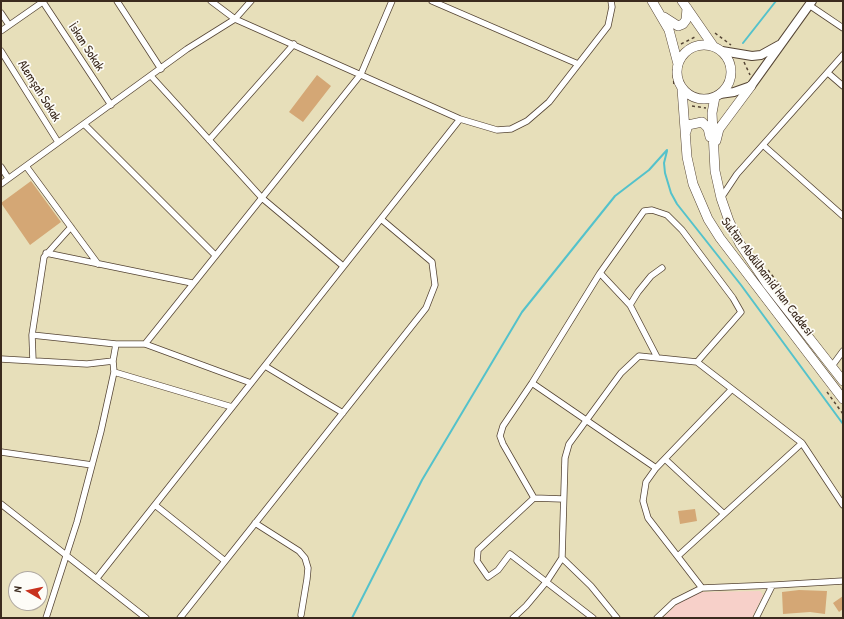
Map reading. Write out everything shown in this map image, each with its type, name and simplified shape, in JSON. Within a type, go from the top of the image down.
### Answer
[{"type":"main road","points":[[652,1],[669,30],[678,64]]},
{"type":"main road","points":[[714,150],[719,129],[811,3]]},
{"type":"main road","points":[[661,15],[678,26],[683,24],[686,20],[684,5]]},
{"type":"main road","points":[[684,5],[702,32],[729,63],[731,76],[728,85],[717,96]]},
{"type":"main road","points":[[752,83],[734,92],[706,100],[697,99],[689,96],[682,89],[678,82],[676,73],[682,56],[688,50],[696,46],[705,45],[743,55],[761,55],[782,42]]},
{"type":"main road","name":"Sultan Abdülhamid Han Caddesi","points":[[682,89],[687,157],[693,184],[708,219],[720,238],[843,399]]},
{"type":"main road","name":"Sultan Abdülhamid Han Caddesi","points":[[717,96],[712,113],[715,171],[721,198],[740,244],[767,284],[843,381]]},
{"type":"main road","points":[[685,134],[688,124],[702,122],[708,128],[714,150]]},
{"type":"street","points":[[1,31],[43,1]]},
{"type":"street","name":"İskan Sokak","points":[[43,1],[111,105]]},
{"type":"street","points":[[117,1],[161,68]]},
{"type":"street","points":[[211,1],[235,19],[460,119],[497,130],[512,129],[526,121],[549,102],[608,26],[612,7],[611,1]]},
{"type":"street","points":[[1,184],[187,49],[235,19],[251,1]]},
{"type":"street","points":[[145,344],[361,74],[392,1]]},
{"type":"street","points":[[436,2],[578,64]]},
{"type":"street","points":[[811,3],[843,28]]},
{"type":"street","points":[[1,13],[9,25]]},
{"type":"street","points":[[209,140],[294,44]]},
{"type":"street","name":"Alemşah Sokak","points":[[1,51],[58,142]]},
{"type":"street","points":[[721,198],[737,174],[843,55]]},
{"type":"street","points":[[828,73],[843,86]]},
{"type":"street","points":[[151,76],[262,198],[343,266]]},
{"type":"street","points":[[97,578],[460,119]]},
{"type":"street","points":[[84,124],[215,255]]},
{"type":"street","points":[[763,145],[843,216]]},
{"type":"street","points":[[26,166],[98,264]]},
{"type":"street","points":[[1,167],[8,178]]},
{"type":"street","points":[[534,498],[503,444],[500,436],[503,426],[532,383],[600,273],[644,211],[652,210],[666,215],[682,230],[733,298],[741,312],[697,362]]},
{"type":"street","points":[[180,618],[426,308],[435,285],[432,262],[381,219]]},
{"type":"street","points":[[33,361],[32,335],[41,270],[46,253],[71,227]]},
{"type":"street","points":[[46,253],[192,284]]},
{"type":"street","points":[[630,305],[642,286],[662,268]]},
{"type":"street","points":[[600,273],[630,305],[657,356]]},
{"type":"street","points":[[32,335],[116,344],[145,344],[251,383]]},
{"type":"street","points":[[46,618],[78,522],[114,372],[113,361],[116,344]]},
{"type":"street","points":[[832,366],[843,351]]},
{"type":"street","points":[[512,618],[526,606],[547,581],[562,558],[565,458],[569,444],[621,373],[639,356],[657,356],[697,362],[731,390],[802,443],[843,505]]},
{"type":"street","points":[[1,359],[87,364],[113,361]]},
{"type":"street","points":[[265,366],[343,413]]},
{"type":"street","points":[[114,372],[232,407]]},
{"type":"street","points":[[532,383],[656,468]]},
{"type":"street","points":[[702,588],[648,518],[643,501],[646,482],[656,468],[731,390]]},
{"type":"street","points":[[678,556],[802,443]]},
{"type":"street","points":[[1,452],[92,465]]},
{"type":"street","points":[[665,459],[724,513]]},
{"type":"street","points":[[563,499],[534,498],[478,550],[477,561],[488,577],[498,570],[510,554],[535,574],[547,581],[593,618]]},
{"type":"street","points":[[1,504],[146,618]]},
{"type":"street","points":[[155,504],[225,561]]},
{"type":"street","points":[[255,523],[298,551],[306,558],[308,568],[301,617]]},
{"type":"street","points":[[562,558],[591,586],[617,618]]},
{"type":"street","points":[[657,618],[674,602],[702,588],[772,586],[843,581]]},
{"type":"street","points":[[756,618],[772,586]]},
{"type":"path","points":[[712,30],[734,47]]},
{"type":"path","points":[[674,47],[702,32]]},
{"type":"path","points":[[743,55],[743,60],[752,83]]},
{"type":"path","points":[[765,266],[784,292]]},
{"type":"shaded area","points":[[760,591],[763,595],[752,618],[663,618],[676,605],[698,592]]},
{"type":"building","points":[[317,75],[331,86],[303,122],[289,112]]},
{"type":"building","points":[[31,181],[61,222],[30,245],[1,203]]},
{"type":"building","points":[[695,509],[697,521],[680,524],[678,511]]},
{"type":"building","points":[[799,590],[827,591],[825,614],[810,612],[783,614],[782,592]]},
{"type":"building","points":[[843,596],[843,609],[839,612],[833,603]]},
{"type":"waterway","points":[[743,43],[776,1]]},
{"type":"waterway","points":[[352,618],[422,480],[522,312],[615,196],[649,170],[667,150]]},
{"type":"waterway","points":[[667,151],[664,163],[665,173],[671,193],[677,204],[741,285],[843,424]]}]
